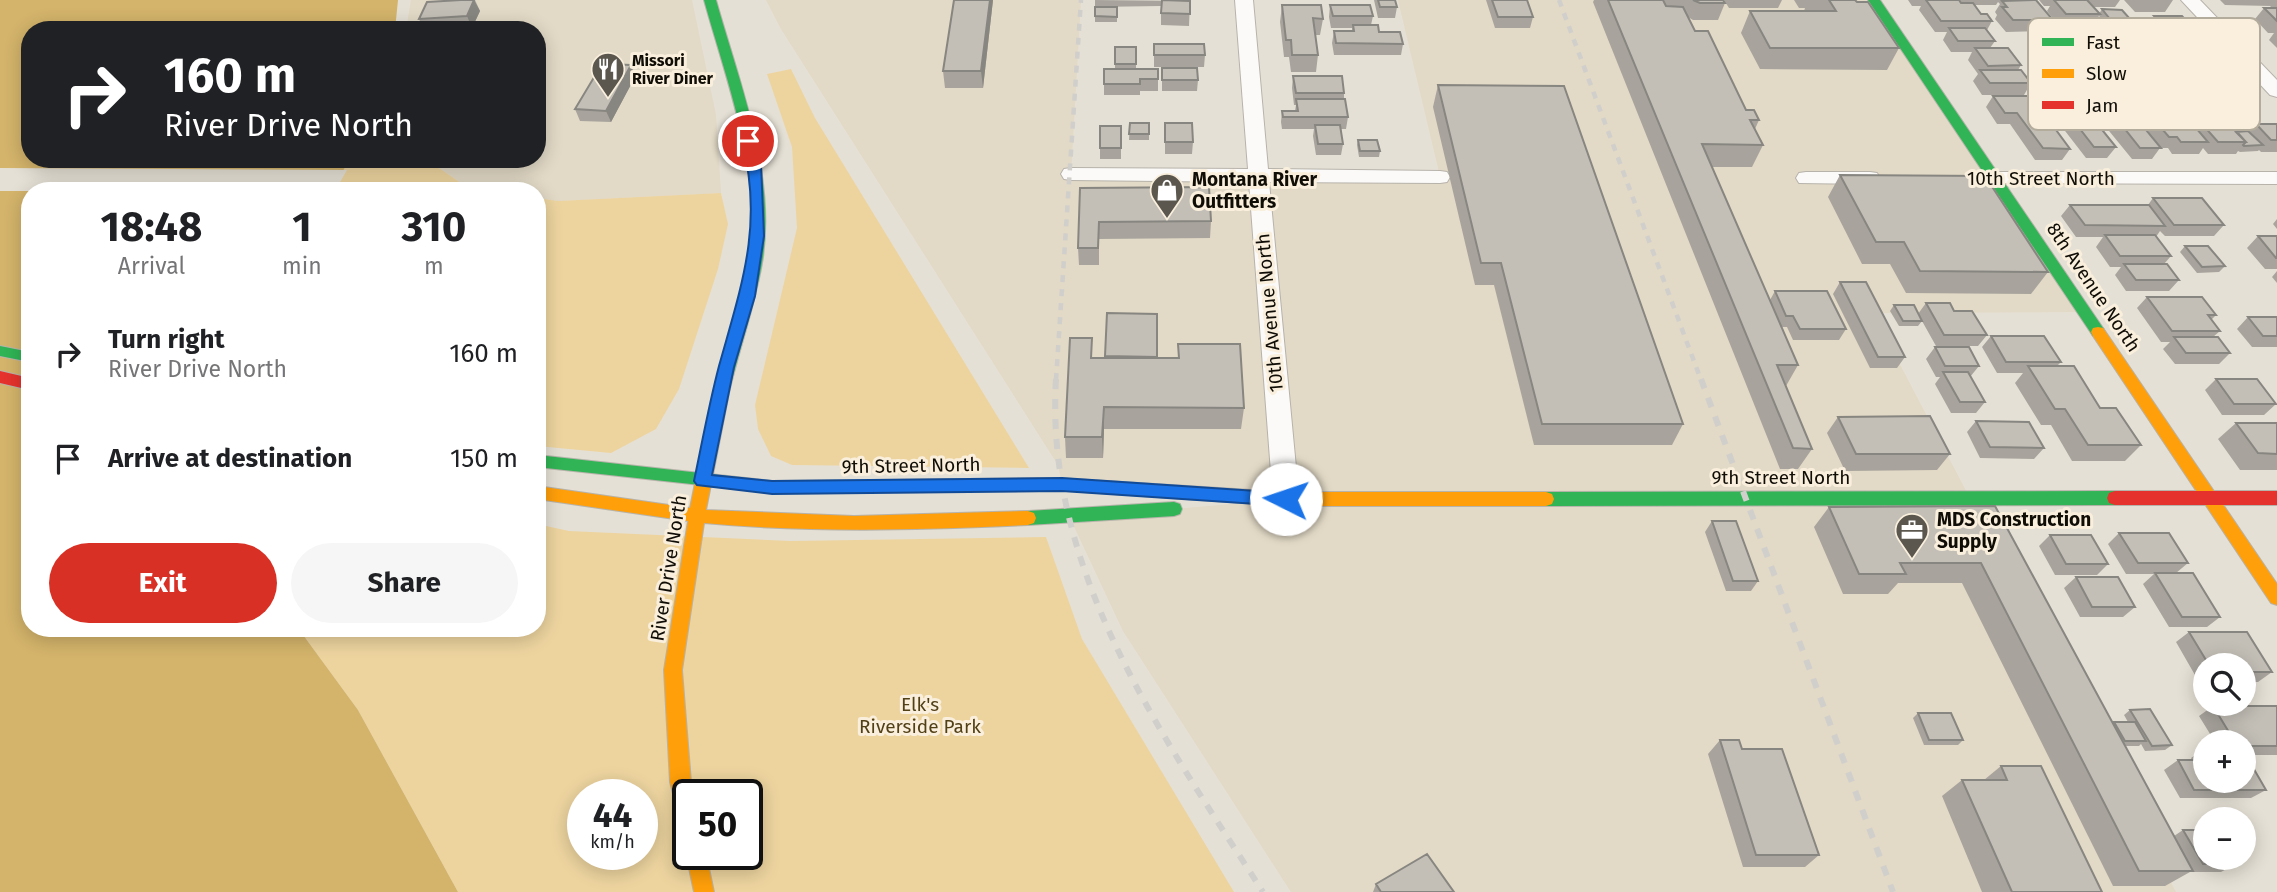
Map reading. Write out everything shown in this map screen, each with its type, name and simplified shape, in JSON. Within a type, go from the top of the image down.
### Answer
[{"type":"main road","name":"River Drive North","points":[[680,779],[673,670],[702,481],[726,367],[748,296],[758,236],[754,164],[710,0]]},
{"type":"main road","name":"8th Avenue North","points":[[1874,0],[2277,598]]},
{"type":"main road","points":[[0,351],[21,355]]},
{"type":"main road","points":[[0,377],[21,382]]},
{"type":"main road","name":"9th Street North","points":[[546,462],[772,487],[1062,484],[1286,499],[2277,498]]},
{"type":"main road","name":"9th Street North","points":[[546,493],[697,515],[821,522],[1070,518],[1286,499]]},
{"type":"main road","points":[[699,870],[704,892]]},
{"type":"street","name":"10th Avenue North","points":[[1244,0],[1286,499]]},
{"type":"street","points":[[2190,0],[2207,18]]},
{"type":"street","points":[[2260,73],[2277,91]]},
{"type":"street","points":[[1071,174],[1440,177]]},
{"type":"street","points":[[1806,178],[1887,178]]},
{"type":"street","name":"10th Street North","points":[[1954,178],[2277,178]]},
{"type":"shaded area","points":[[0,0],[398,0],[396,21],[21,21],[21,168],[345,168],[336,182],[21,182],[21,637],[305,637],[358,710],[458,892],[0,892]]},
{"type":"shaded area","points":[[411,0],[692,0],[716,115],[721,193],[558,201],[546,199],[546,182],[459,182],[439,168],[546,168],[546,21],[408,21]]},
{"type":"shaded area","points":[[766,0],[1081,0],[1071,174],[1440,176],[1398,0],[1874,0],[2085,312],[1873,313],[2176,892],[1291,892],[1123,631],[1070,518],[1279,500],[1062,484],[1058,465],[781,29]]},
{"type":"green space","points":[[791,69],[815,118],[1029,468],[792,465],[771,456],[758,429],[755,405],[797,228],[792,147],[767,74]]},
{"type":"green space","points":[[345,168],[439,168],[459,182],[336,182]]},
{"type":"green space","points":[[721,193],[728,224],[718,269],[679,389],[656,429],[611,453],[546,447],[546,199],[558,201]]},
{"type":"green space","name":"Elk's Riverside Park","points":[[546,526],[569,531],[791,541],[1046,537],[1082,639],[1234,892],[458,892],[358,710],[305,637],[546,637]]},
{"type":"pier","points":[[0,168],[347,170],[340,182],[21,182],[21,191],[0,191]]},
{"type":"building","points":[[474,0],[467,16],[419,19],[427,2]]},
{"type":"building","points":[[954,0],[990,0],[981,71],[943,71]]},
{"type":"building","points":[[1162,0],[1190,1],[1190,14],[1161,13]]},
{"type":"building","points":[[1378,0],[1395,0],[1397,7],[1380,7]]},
{"type":"building","points":[[1492,0],[1527,0],[1533,17],[1498,17]]},
{"type":"building","points":[[1608,0],[1663,0],[1666,6],[1683,7],[1695,31],[1708,31],[1746,110],[1754,110],[1759,120],[1750,120],[1763,145],[1702,144],[1798,365],[1777,365],[1812,449],[1793,448]]},
{"type":"building","points":[[1693,0],[1723,0],[1725,3],[1700,3]]},
{"type":"building","points":[[1829,0],[1868,2],[1899,48],[1770,48],[1750,11],[1836,11]]},
{"type":"building","points":[[1926,0],[1959,0],[1961,3],[1973,3],[1981,14],[1987,14],[1992,21],[1941,21]]},
{"type":"building","points":[[2036,0],[2051,18],[2013,20],[2002,7],[2007,7],[2002,1]]},
{"type":"building","points":[[2054,0],[2087,0],[2100,14],[2066,14]]},
{"type":"building","points":[[1282,5],[1321,5],[1323,19],[1313,18],[1318,55],[1292,55],[1291,40],[1286,40]]},
{"type":"building","points":[[1330,5],[1370,5],[1373,16],[1333,16]]},
{"type":"building","points":[[1095,7],[1117,7],[1117,17],[1095,16]]},
{"type":"building","points":[[2264,8],[2277,8],[2277,21]]},
{"type":"building","points":[[2102,9],[2122,10],[2129,18],[2109,18]]},
{"type":"building","points":[[2154,16],[2184,18],[2156,18]]},
{"type":"building","points":[[1353,25],[1378,25],[1379,32],[1400,32],[1403,44],[1336,43],[1334,31],[1354,31]]},
{"type":"building","points":[[1949,28],[1985,28],[1995,41],[1958,41]]},
{"type":"building","points":[[1154,44],[1204,44],[1205,55],[1154,55]]},
{"type":"building","points":[[1115,47],[1136,47],[1136,64],[1115,64]]},
{"type":"building","points":[[1975,48],[2008,48],[2021,65],[1988,66]]},
{"type":"building","points":[[602,64],[631,65],[606,111],[575,109]]},
{"type":"building","points":[[1162,68],[1197,68],[1198,80],[1162,80]]},
{"type":"building","points":[[1104,69],[1158,69],[1158,79],[1140,79],[1140,84],[1104,84]]},
{"type":"building","points":[[1980,70],[2021,70],[2028,79],[2028,83],[1990,83]]},
{"type":"building","points":[[1293,76],[1342,76],[1344,93],[1296,93]]},
{"type":"building","points":[[1438,85],[1564,86],[1683,424],[1542,424],[1501,263],[1481,263]]},
{"type":"building","points":[[1993,96],[2028,96],[2028,128],[2017,113],[2005,113]]},
{"type":"building","points":[[1296,99],[1345,99],[1348,117],[1283,117],[1282,111],[1298,111]]},
{"type":"building","points":[[1130,123],[1149,123],[1149,134],[1129,134]]},
{"type":"building","points":[[1165,123],[1192,123],[1193,142],[1165,142]]},
{"type":"building","points":[[2260,124],[2277,124],[2277,140],[2271,140],[2260,128]]},
{"type":"building","points":[[1315,125],[1340,125],[1343,144],[1318,144]]},
{"type":"building","points":[[1100,126],[1121,126],[1121,148],[1100,148]]},
{"type":"building","points":[[2030,130],[2056,130],[2070,149],[2043,148]]},
{"type":"building","points":[[2081,130],[2102,130],[2116,147],[2094,147]]},
{"type":"building","points":[[2126,130],[2146,130],[2161,148],[2140,148]]},
{"type":"building","points":[[2163,130],[2198,130],[2208,142],[2181,142],[2177,137],[2169,137]]},
{"type":"building","points":[[2207,130],[2235,130],[2246,142],[2218,142]]},
{"type":"building","points":[[2248,131],[2263,145],[2244,146],[2246,142],[2236,132]]},
{"type":"building","points":[[1358,140],[1377,140],[1380,151],[1360,151]]},
{"type":"building","points":[[1840,175],[1985,176],[2048,272],[1920,271],[1904,242],[1876,242]]},
{"type":"building","points":[[1209,187],[1211,221],[1099,222],[1098,248],[1078,248],[1080,188]]},
{"type":"building","points":[[2153,198],[2202,198],[2224,225],[2174,225]]},
{"type":"building","points":[[2070,205],[2149,205],[2165,226],[2085,225]]},
{"type":"building","points":[[2105,235],[2155,235],[2171,256],[2120,256]]},
{"type":"building","points":[[2258,236],[2277,236],[2277,258],[2276,258]]},
{"type":"building","points":[[2185,246],[2208,246],[2225,266],[2202,267]]},
{"type":"building","points":[[2124,264],[2167,264],[2179,280],[2136,280]]},
{"type":"building","points":[[1840,282],[1866,282],[1905,357],[1878,357]]},
{"type":"building","points":[[1775,291],[1827,291],[1846,329],[1800,329],[1793,316],[1786,316]]},
{"type":"building","points":[[2147,297],[2202,297],[2216,315],[2208,315],[2220,331],[2172,331]]},
{"type":"building","points":[[1926,303],[1950,303],[1954,311],[1972,311],[1987,335],[1944,335]]},
{"type":"building","points":[[1894,305],[1914,305],[1922,321],[1903,321]]},
{"type":"building","points":[[1107,313],[1157,314],[1157,357],[1105,356]]},
{"type":"building","points":[[2248,317],[2277,317],[2277,336],[2263,336]]},
{"type":"building","points":[[1991,336],[2044,336],[2061,362],[2006,362]]},
{"type":"building","points":[[2174,337],[2218,337],[2230,353],[2186,353]]},
{"type":"building","points":[[1070,338],[1092,338],[1091,358],[1179,358],[1178,344],[1240,344],[1244,408],[1104,407],[1102,437],[1065,437]]},
{"type":"building","points":[[1935,347],[1969,347],[1979,366],[1945,366]]},
{"type":"building","points":[[2028,366],[2074,366],[2100,408],[2116,408],[2141,445],[2088,445],[2065,409],[2055,409]]},
{"type":"building","points":[[1943,372],[1968,372],[1985,402],[1960,402]]},
{"type":"building","points":[[2216,379],[2257,379],[2276,404],[2234,404]]},
{"type":"building","points":[[1930,416],[1950,454],[1856,454],[1838,417]]},
{"type":"building","points":[[1976,421],[2029,422],[2044,448],[1990,447]]},
{"type":"building","points":[[2236,423],[2277,423],[2277,454],[2258,453]]},
{"type":"building","points":[[1995,506],[2193,871],[2139,871],[1981,563],[1900,563],[1906,574],[1859,574],[1829,507]]},
{"type":"building","points":[[1712,521],[1736,521],[1758,581],[1733,581]]},
{"type":"building","points":[[2119,533],[2169,533],[2188,563],[2138,563]]},
{"type":"building","points":[[2050,535],[2091,535],[2108,564],[2066,564]]},
{"type":"building","points":[[2155,573],[2193,573],[2220,617],[2182,617]]},
{"type":"building","points":[[2076,577],[2118,577],[2135,607],[2092,607]]},
{"type":"building","points":[[2189,632],[2247,632],[2272,672],[2256,672],[2256,653],[2202,653]]},
{"type":"building","points":[[2256,706],[2277,706],[2277,746],[2256,746],[2256,730],[2228,730],[2219,716],[2256,716]]},
{"type":"building","points":[[2150,709],[2172,745],[2152,746],[2130,710]]},
{"type":"building","points":[[1918,713],[1951,713],[1963,740],[1929,740]]},
{"type":"building","points":[[2114,722],[2135,722],[2146,741],[2125,741]]},
{"type":"building","points":[[1720,740],[1739,740],[1742,749],[1782,749],[1819,855],[1756,855]]},
{"type":"building","points":[[2178,760],[2193,760],[2193,788]]},
{"type":"building","points":[[2001,766],[2041,766],[2102,892],[2012,892],[1962,780],[2007,780]]},
{"type":"building","points":[[2256,773],[2266,790],[2256,790]]},
{"type":"building","points":[[2183,830],[2193,830],[2193,847]]},
{"type":"building","points":[[1427,854],[1454,892],[1381,892],[1376,884]]},
{"type":"railway","points":[[1056,380],[1081,0]]},
{"type":"railway","points":[[1559,0],[1701,380]]},
{"type":"railway","points":[[1701,379],[1893,892]]},
{"type":"railway","points":[[1056,380],[1057,450],[1069,519],[1090,586],[1118,650],[1151,713],[1263,892]]},
{"type":"traffic: fast","points":[[710,0],[750,147],[758,207],[756,256],[748,296],[721,393]]},
{"type":"traffic: fast","points":[[1874,0],[2098,332]]},
{"type":"traffic: fast","points":[[0,351],[21,355]]},
{"type":"traffic: fast","points":[[546,462],[772,487],[1057,484]]},
{"type":"traffic: fast","points":[[1546,499],[2115,498]]},
{"type":"traffic: fast","points":[[1028,518],[1174,509]]},
{"type":"traffic: slow","points":[[2098,332],[2277,598]]},
{"type":"traffic: slow","points":[[680,779],[673,670],[702,481],[721,393]]},
{"type":"traffic: slow","points":[[1057,484],[1286,499],[1546,499]]},
{"type":"traffic: slow","points":[[546,493],[662,512],[767,521],[897,523],[1028,518]]},
{"type":"traffic: slow","points":[[699,870],[704,892]]},
{"type":"traffic: jam","points":[[0,377],[21,382]]},
{"type":"traffic: jam","points":[[2115,498],[2277,498]]},
{"type":"place","name":"Missori River Diner","points":[[608,99]]},
{"type":"place","name":"Montana River Outfitters","points":[[1167,220]]},
{"type":"place","name":"MDS Construction Supply","points":[[1912,560]]},
{"type":"route","points":[[748,141],[754,164],[758,236],[748,296],[726,367],[702,481],[772,487],[1062,484],[1286,499]]}]
